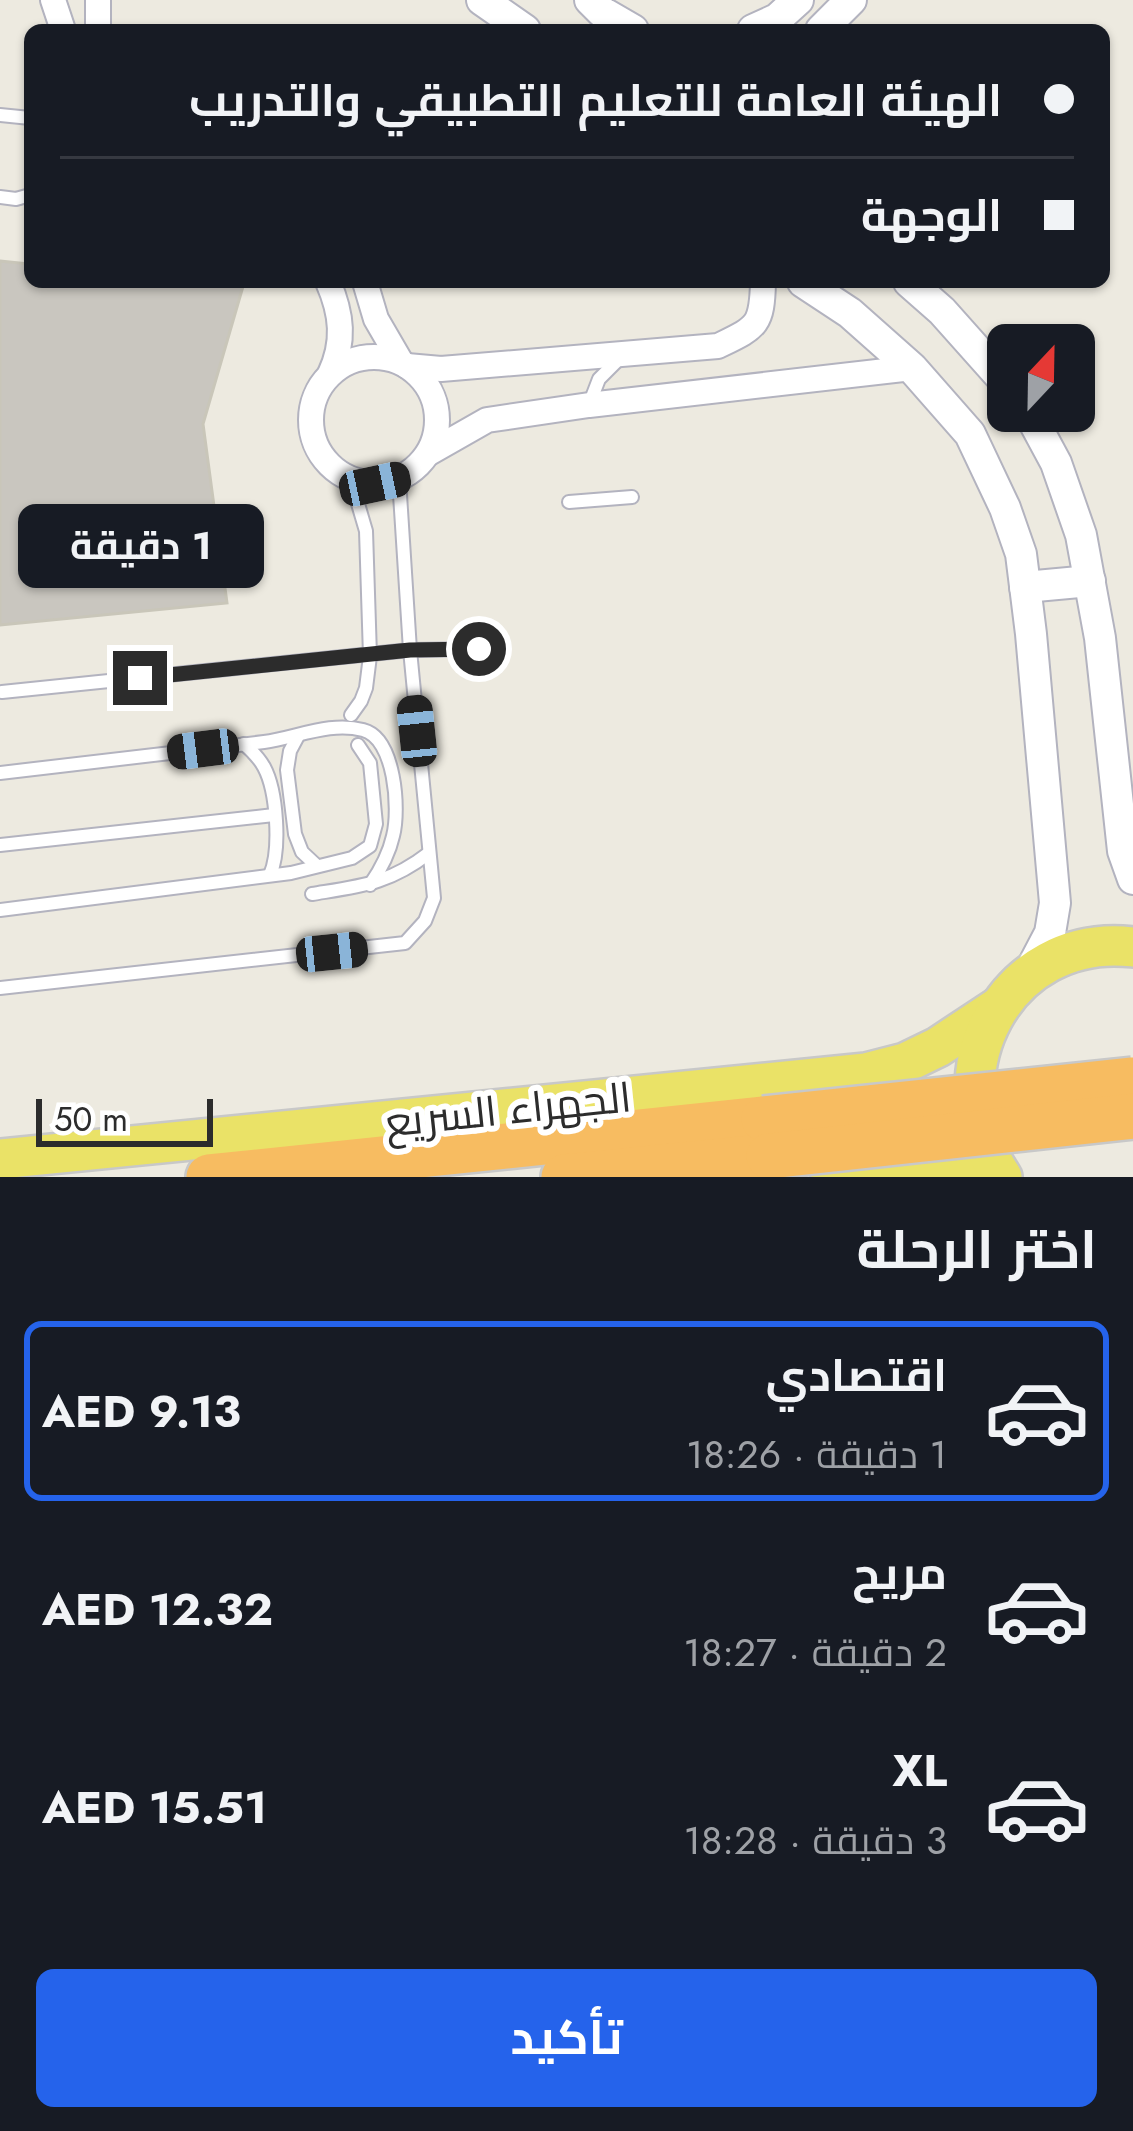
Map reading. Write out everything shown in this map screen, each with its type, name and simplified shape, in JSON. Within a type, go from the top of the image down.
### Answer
[{"type":"highway","name":"الجهراء السريع","points":[[209,1177],[1133,1080]]},
{"type":"highway","name":"الجهراء السريع","points":[[564,1177],[1133,1116]]},
{"type":"main road","name":"الجهراء السريع","points":[[0,1159],[866,1073],[905,1063],[938,1047],[1048,964],[1071,953],[1133,947]]},
{"type":"main road","points":[[1002,1177],[980,1137],[974,1083],[982,1043],[1014,992]]},
{"type":"main road","points":[[831,1177],[930,1167],[974,1177]]},
{"type":"street","points":[[482,0],[516,24]]},
{"type":"street","points":[[827,24],[851,0]]},
{"type":"street","points":[[330,288],[341,336],[330,374],[317,391],[311,432],[332,469],[350,480],[375,484],[399,479],[429,453],[487,420],[912,368]]},
{"type":"street","points":[[366,288],[376,319],[404,364],[433,396],[438,415],[429,453]]},
{"type":"street","points":[[330,374],[364,357],[441,369],[718,346],[747,332],[761,317],[763,288]]},
{"type":"street","points":[[812,288],[850,313],[912,368],[970,434],[1021,554],[1055,903],[1050,933],[1014,992]]},
{"type":"street","points":[[916,288],[987,361]]},
{"type":"street","points":[[1038,432],[1081,535],[1100,638],[1123,851],[1133,879]]},
{"type":"street","points":[[1025,587],[1090,581]]},
{"type":"lane","points":[[589,405],[607,368],[630,354]]},
{"type":"lane","points":[[0,988],[405,943],[425,921],[434,898],[399,479]]},
{"type":"lane","points":[[350,480],[366,531],[370,656],[361,701],[351,715]]},
{"type":"lane","points":[[569,502],[632,497]]},
{"type":"lane","points":[[2,692],[410,650],[479,649]]},
{"type":"lane","points":[[0,773],[244,744],[323,729],[361,729],[372,733],[387,750],[396,809],[387,856],[370,884]]},
{"type":"lane","points":[[299,735],[286,770],[295,834],[302,852],[317,866]]},
{"type":"lane","points":[[244,744],[267,772],[277,850],[270,875]]},
{"type":"lane","points":[[0,910],[270,875],[352,858],[374,839],[376,824],[370,763],[358,745]]},
{"type":"lane","points":[[0,845],[274,815]]},
{"type":"lane","points":[[312,893],[400,874],[429,853]]},
{"type":"building","points":[[0,261],[24,263],[24,288],[243,288],[203,424],[227,603],[0,625]]},
{"type":"route","points":[[140,678],[410,650],[479,649]]}]
